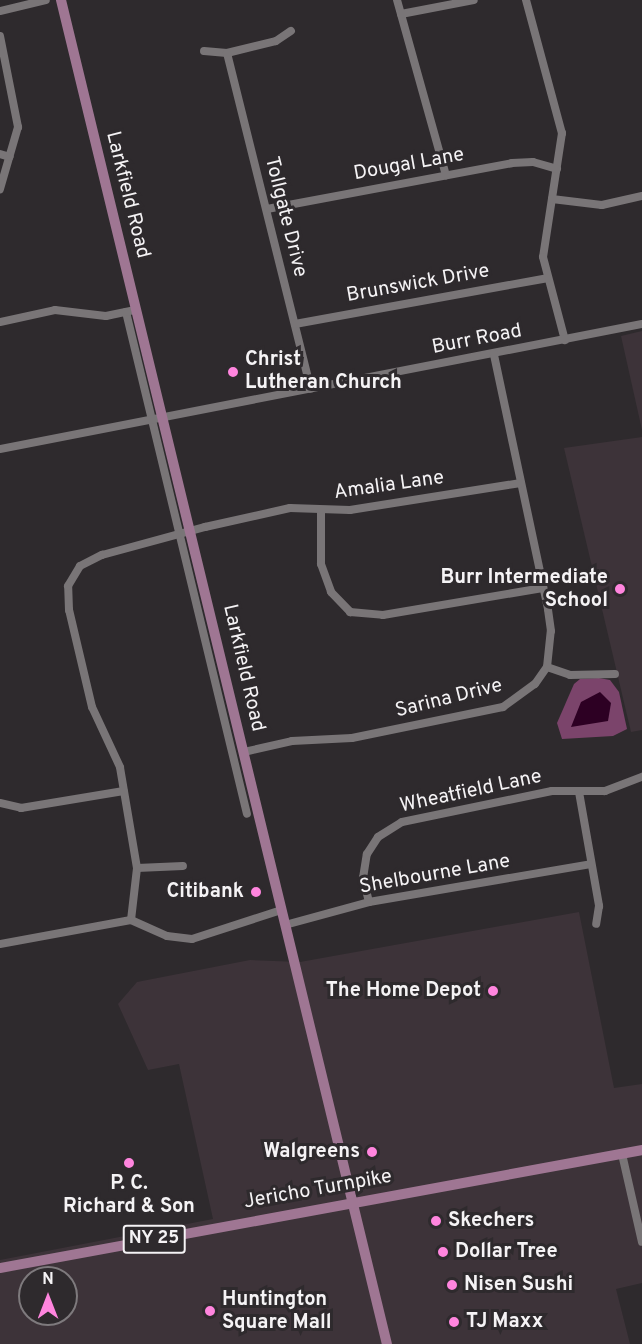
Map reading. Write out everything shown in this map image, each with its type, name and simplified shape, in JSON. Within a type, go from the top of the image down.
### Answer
[{"type":"main road","name":"Larkfield Road","points":[[61,0],[131,310],[158,420],[191,532],[387,1344]]},
{"type":"main road","name":"Jericho Turnpike","points":[[0,1268],[642,1150]]},
{"type":"street","points":[[0,11],[45,0]]},
{"type":"street","points":[[397,0],[446,175]]},
{"type":"street","points":[[401,14],[474,0]]},
{"type":"street","points":[[526,0],[562,134],[544,241],[547,278],[565,340]]},
{"type":"street","points":[[204,51],[227,53],[276,41],[291,31]]},
{"type":"street","points":[[0,36],[17,117],[17,138],[0,189]]},
{"type":"street","name":"Tollgate Drive","points":[[227,53],[311,389]]},
{"type":"street","points":[[0,154],[10,157]]},
{"type":"street","name":"Dougal Lane","points":[[267,209],[522,163],[557,169]]},
{"type":"street","points":[[552,199],[603,205],[642,196]]},
{"type":"street","name":"Brunswick Drive","points":[[295,324],[547,278]]},
{"type":"street","points":[[0,322],[55,310],[92,316],[131,310]]},
{"type":"street","name":"Burr Road","points":[[0,449],[642,324]]},
{"type":"street","points":[[494,354],[551,631],[547,668],[578,676],[615,674]]},
{"type":"street","name":"Larkfield Road","points":[[158,420],[180,536],[247,814]]},
{"type":"street","name":"Amalia Lane","points":[[124,790],[120,767],[90,698],[69,610],[68,586],[89,560],[290,508],[321,511],[521,483]]},
{"type":"street","points":[[321,511],[321,564],[332,592],[350,612],[383,615],[543,588]]},
{"type":"street","name":"Sarina Drive","points":[[244,752],[292,741],[352,738],[503,707],[521,696],[547,668]]},
{"type":"street","name":"Wheatfield Lane","points":[[369,902],[363,865],[372,846],[390,827],[552,791],[579,792],[617,788],[642,777]]},
{"type":"street","points":[[0,803],[21,808],[124,790],[137,868],[131,920]]},
{"type":"street","points":[[579,792],[599,906],[596,924]]},
{"type":"street","name":"Shelbourne Lane","points":[[285,925],[369,902],[591,864]]},
{"type":"street","points":[[137,868],[183,866]]},
{"type":"street","points":[[0,944],[131,920],[167,936],[192,939],[281,910]]},
{"type":"street","points":[[622,1154],[642,1242]]},
{"type":"shaded area","points":[[642,331],[642,430],[621,336]]},
{"type":"shaded area","name":"Burr Intermediate School","points":[[642,437],[642,730],[631,732],[564,448]]},
{"type":"shaded area","points":[[580,679],[610,680],[619,692],[627,729],[613,736],[562,739],[557,723],[574,684]]},
{"type":"shaded area","points":[[600,692],[611,703],[608,721],[571,727],[581,702]]},
{"type":"shaded area","points":[[579,912],[614,1088],[642,1084],[642,1283],[616,1289],[630,1344],[0,1344],[0,1260],[213,1219],[179,1064],[148,1070],[118,1004],[137,982],[250,960],[300,962]]},
{"type":"place","name":"Christ Lutheran Church","points":[[233,372]]},
{"type":"place","name":"Burr Intermediate School","points":[[620,589]]},
{"type":"place","name":"Citibank","points":[[256,892]]},
{"type":"place","name":"The Home Depot","points":[[493,991]]},
{"type":"place","name":"Walgreens","points":[[372,1152]]},
{"type":"place","name":"P. C. Richard & Son","points":[[129,1163]]},
{"type":"place","name":"Skechers","points":[[436,1221]]},
{"type":"place","name":"Dollar Tree","points":[[443,1252]]},
{"type":"place","name":"Nisen Sushi","points":[[452,1285]]},
{"type":"place","name":"Huntington Square Mall","points":[[210,1311]]},
{"type":"place","name":"TJ Maxx","points":[[454,1322]]}]
